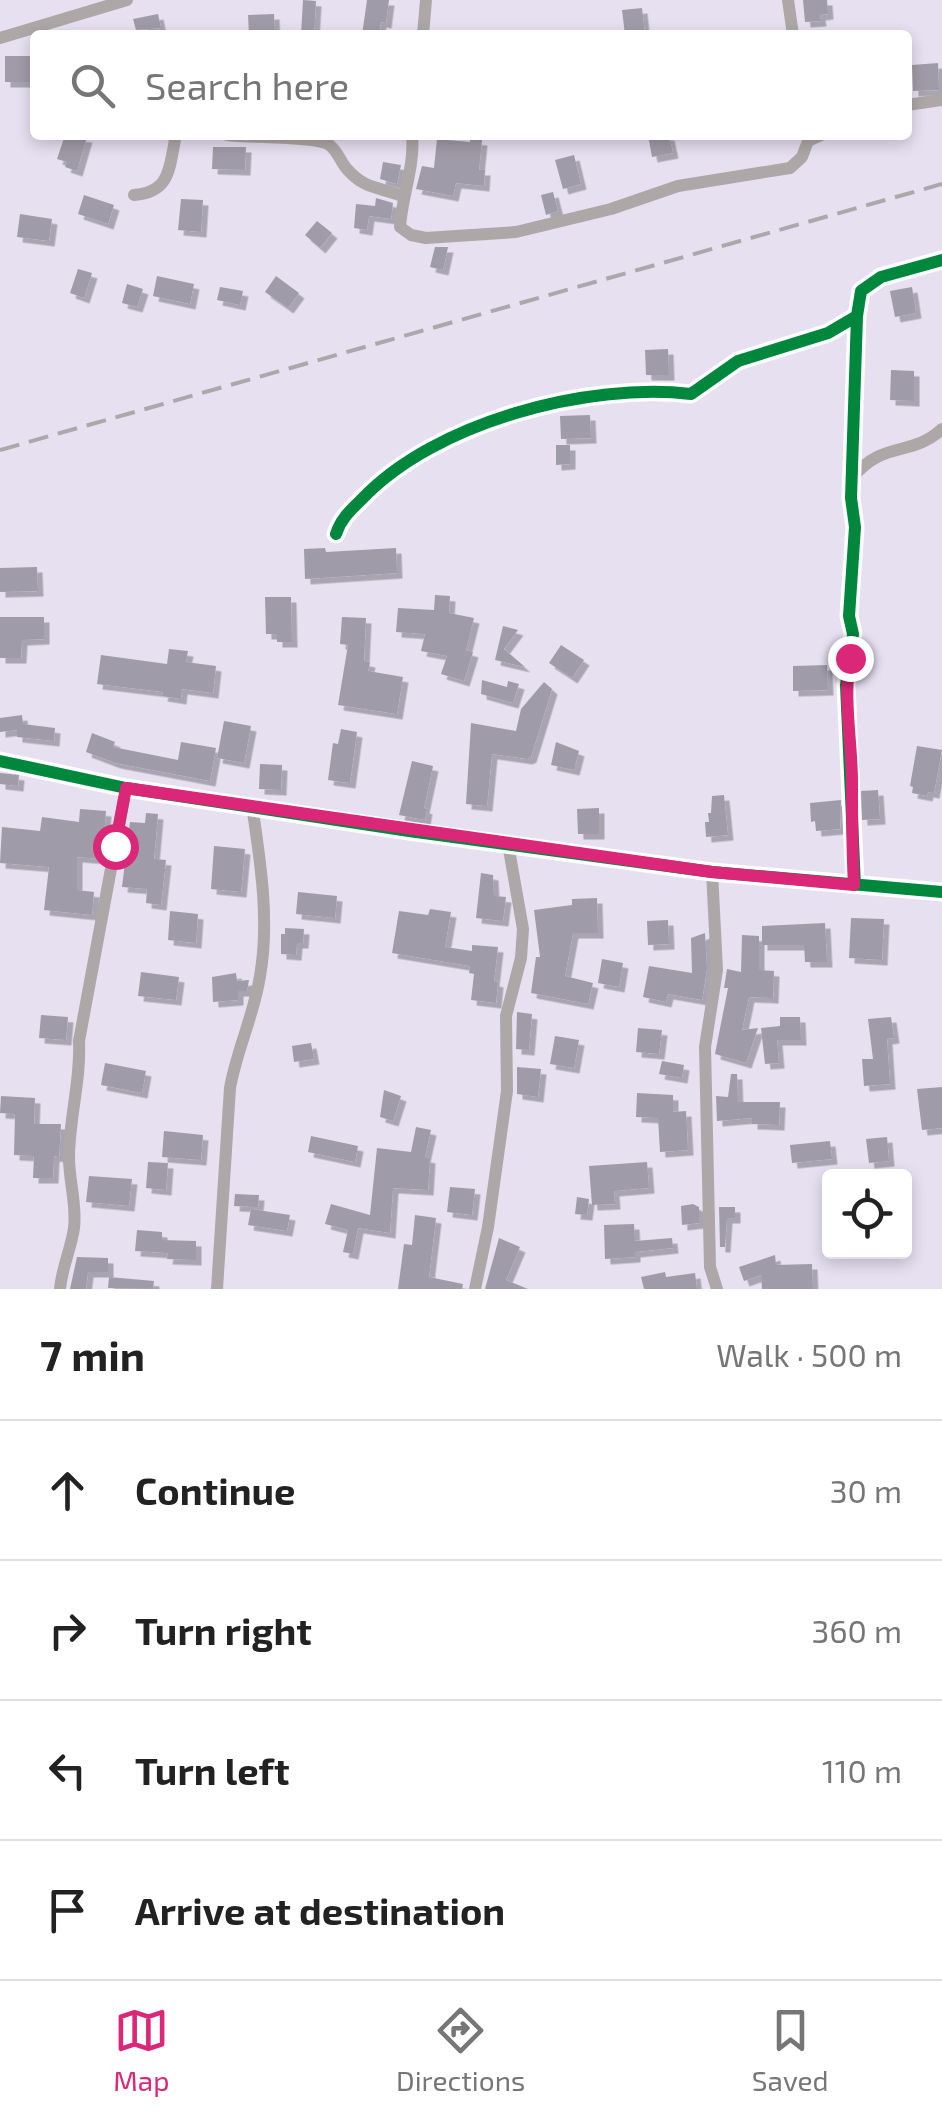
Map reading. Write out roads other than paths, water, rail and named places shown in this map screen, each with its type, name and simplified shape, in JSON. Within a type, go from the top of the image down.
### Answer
[{"type":"street","points":[[0,38],[128,0]]},
{"type":"street","points":[[423,30],[426,0]]},
{"type":"street","points":[[788,0],[791,30]]},
{"type":"street","points":[[912,104],[942,100]]},
{"type":"street","points":[[134,195],[158,190],[163,184],[175,140]]},
{"type":"street","points":[[310,140],[328,144],[344,167],[372,189],[402,196]]},
{"type":"street","points":[[412,140],[400,227],[411,235],[426,238],[516,232],[611,209],[678,186],[790,168],[802,157],[810,140]]},
{"type":"street","points":[[854,885],[846,685],[853,634],[849,616],[855,527],[851,498],[857,316],[861,291],[881,277],[942,260]]},
{"type":"street","points":[[336,534],[340,520],[385,475],[418,454],[479,425],[600,397],[654,390],[691,394],[738,362],[828,333],[857,316]]},
{"type":"street","points":[[852,478],[866,460],[917,445],[942,429]]},
{"type":"street","points":[[0,761],[126,788],[508,844],[712,872],[942,892]]},
{"type":"street","points":[[60,1289],[75,1218],[69,1160],[80,1075],[80,1041],[126,788]]},
{"type":"street","points":[[217,1289],[230,1088],[261,974],[264,939],[252,805]]},
{"type":"street","points":[[475,1289],[488,1228],[507,1091],[506,1016],[521,958],[523,929],[508,844]]},
{"type":"street","points":[[712,872],[716,970],[704,1047],[710,1266],[717,1289]]},
{"type":"railway","points":[[0,450],[942,184]]}]
